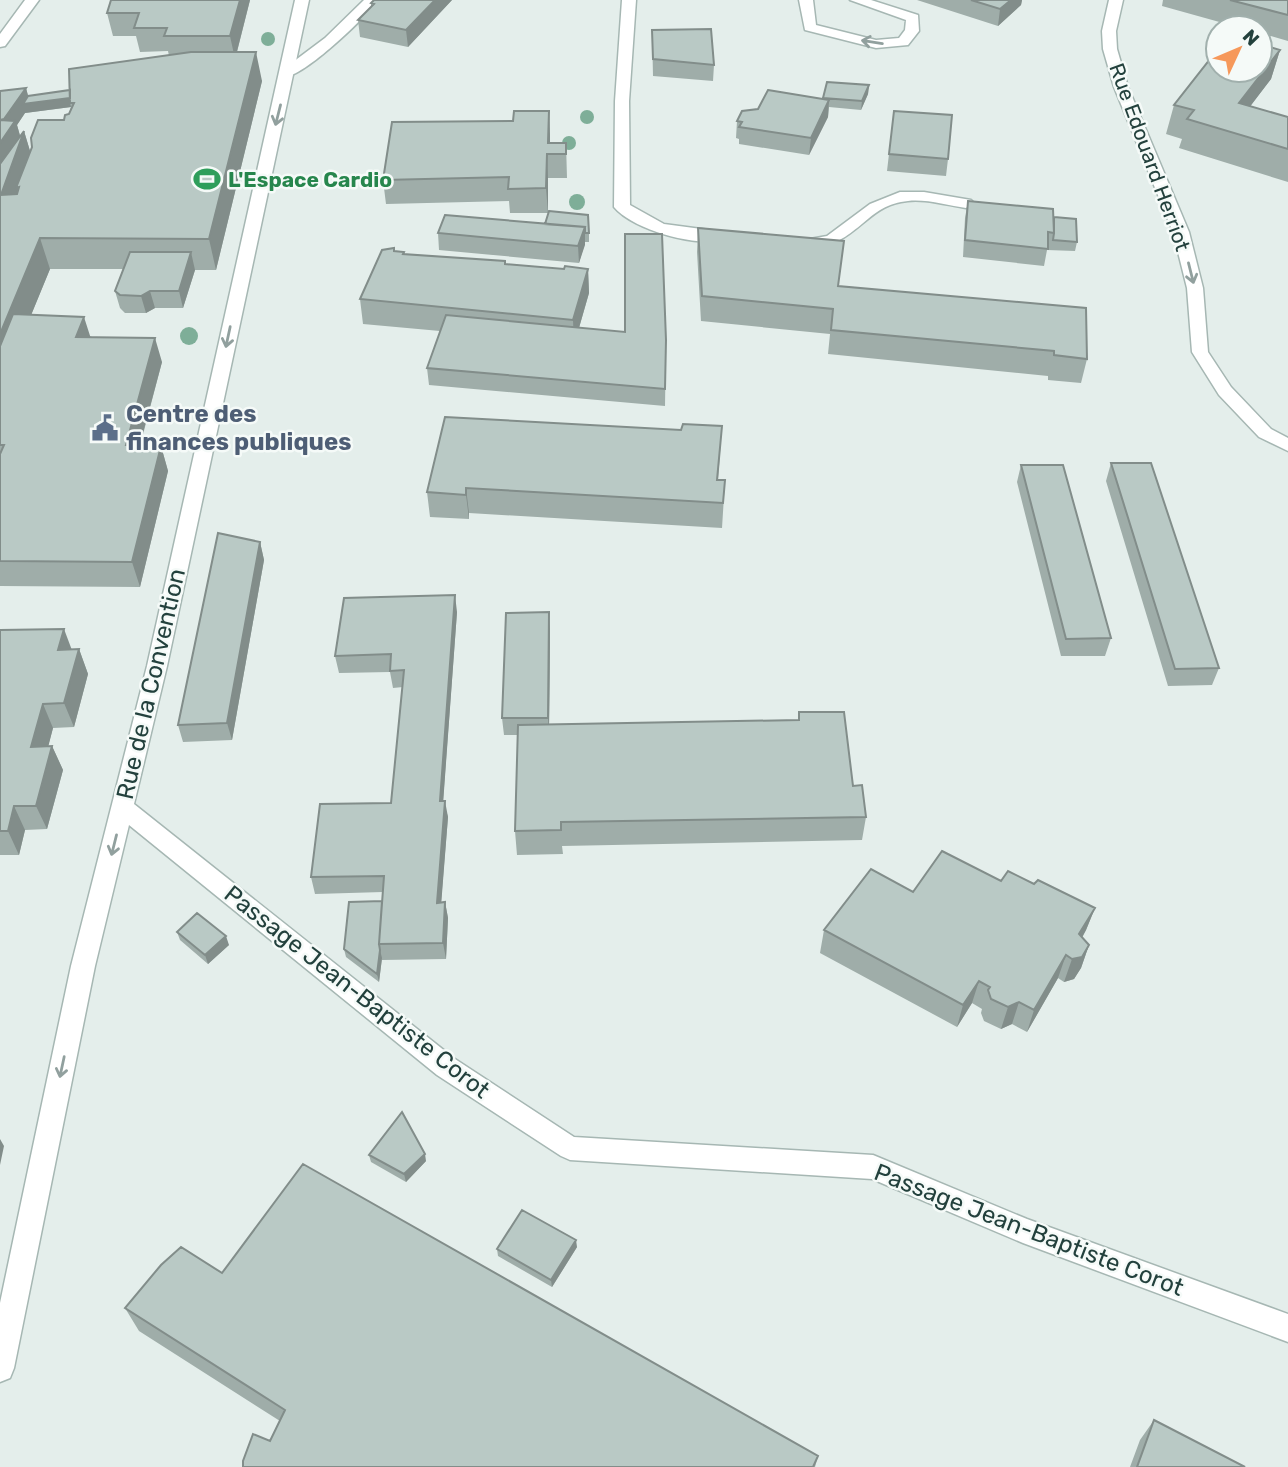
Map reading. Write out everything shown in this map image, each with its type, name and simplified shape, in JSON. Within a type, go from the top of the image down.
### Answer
[{"type":"street","points":[[0,43],[32,0]]},
{"type":"street","name":"Rue de la Convention","points":[[0,1368],[83,966],[158,666],[302,0]]},
{"type":"street","points":[[286,74],[330,41],[372,0]]},
{"type":"street","points":[[629,0],[622,101],[622,207],[642,223],[670,232],[735,238]]},
{"type":"street","points":[[806,0],[810,27],[876,44],[903,42],[912,31],[913,18],[857,0]]},
{"type":"street","name":"Rue Edouard Herriot","points":[[1116,0],[1109,31],[1110,50],[1121,87],[1181,232],[1195,288],[1200,352],[1225,391],[1265,433],[1288,446]]},
{"type":"street","points":[[787,243],[813,245],[840,238],[878,206],[901,196],[966,203]]},
{"type":"street","name":"Passage Jean-Baptiste Corot","points":[[123,808],[446,1067],[570,1148],[873,1167],[1023,1230],[1288,1328]]},
{"type":"building","points":[[111,0],[240,0],[230,36],[164,36],[167,28],[134,28],[139,13],[107,13]]},
{"type":"building","points":[[374,0],[435,0],[406,30],[358,20],[374,4],[371,3]]},
{"type":"building","points":[[971,0],[1011,0],[1000,9]]},
{"type":"building","points":[[1230,0],[1288,0],[1288,15]]},
{"type":"building","points":[[711,29],[714,65],[653,59],[652,30]]},
{"type":"building","points":[[191,52],[256,52],[209,239],[40,238],[0,334],[0,164],[24,131],[1,195],[17,194],[19,187],[16,188],[32,147],[31,138],[38,120],[64,120],[74,103],[70,103],[69,69]]},
{"type":"building","points":[[1204,67],[1204,84],[1254,84],[1239,103],[1288,117],[1288,149],[1187,119],[1194,110],[1174,105]]},
{"type":"building","points":[[827,82],[869,85],[862,101],[823,98]]},
{"type":"building","points":[[26,88],[4,119],[0,120],[0,91]]},
{"type":"building","points":[[70,90],[70,98],[23,104],[28,96]]},
{"type":"building","points":[[768,90],[829,100],[811,138],[739,127],[742,122],[737,121],[742,111],[758,109]]},
{"type":"building","points":[[514,111],[549,111],[548,143],[566,143],[566,154],[547,154],[546,188],[508,189],[509,177],[383,180],[392,122],[513,121]]},
{"type":"building","points":[[894,111],[952,115],[948,159],[889,154]]},
{"type":"building","points":[[0,120],[15,121],[0,143]]},
{"type":"building","points":[[968,201],[1053,209],[1054,233],[1048,232],[1048,249],[965,240]]},
{"type":"building","points":[[549,211],[588,215],[589,233],[585,233],[585,227],[545,224]]},
{"type":"building","points":[[445,215],[585,227],[578,246],[438,233]]},
{"type":"building","points":[[1054,217],[1076,219],[1077,242],[1053,240]]},
{"type":"building","points":[[698,228],[844,241],[838,286],[1086,308],[1087,359],[1054,355],[1054,351],[831,330],[833,309],[702,296]]},
{"type":"building","points":[[625,234],[662,234],[665,389],[427,368],[446,315],[625,332]]},
{"type":"building","points":[[394,248],[394,251],[404,252],[403,254],[588,269],[573,320],[360,299],[382,250]]},
{"type":"building","points":[[130,252],[191,252],[179,291],[150,291],[141,296],[120,295],[115,291]]},
{"type":"building","points":[[13,314],[84,317],[76,337],[155,338],[126,445],[161,446],[132,562],[0,561],[0,454],[4,445],[0,445],[0,346]]},
{"type":"building","points":[[445,417],[681,430],[683,424],[722,426],[717,480],[725,480],[723,503],[466,488],[466,495],[427,492]]},
{"type":"building","points":[[1111,463],[1151,463],[1219,668],[1175,669]]},
{"type":"building","points":[[1021,465],[1063,465],[1111,638],[1066,639]]},
{"type":"building","points":[[218,533],[260,542],[227,723],[178,725]]},
{"type":"building","points":[[455,595],[440,801],[445,801],[437,903],[445,902],[443,943],[379,944],[384,876],[311,877],[320,804],[391,803],[404,670],[390,671],[391,654],[335,656],[344,598]]},
{"type":"building","points":[[549,612],[548,718],[502,718],[506,613]]},
{"type":"building","points":[[64,629],[58,650],[79,649],[64,703],[43,704],[31,747],[52,746],[36,806],[14,806],[8,831],[0,831],[0,630]]},
{"type":"building","points":[[799,712],[844,712],[853,786],[862,785],[866,817],[561,822],[561,830],[515,831],[518,725],[799,720]]},
{"type":"building","points":[[942,851],[1001,881],[1008,871],[1034,884],[1038,880],[1095,908],[1079,934],[1089,945],[1082,957],[1072,959],[1066,955],[1034,1010],[1019,1002],[1008,1007],[991,999],[988,990],[990,987],[979,981],[963,1005],[824,930],[871,869],[913,892]]},
{"type":"building","points":[[382,901],[377,974],[344,949],[349,902]]},
{"type":"building","points":[[197,913],[226,936],[205,955],[177,932]]},
{"type":"building","points":[[402,1112],[425,1154],[404,1174],[369,1155]]},
{"type":"building","points":[[303,1164],[818,1456],[813,1467],[243,1467],[253,1434],[270,1441],[285,1410],[125,1308],[161,1265],[181,1247],[222,1273]]},
{"type":"building","points":[[522,1210],[576,1240],[551,1280],[497,1249]]},
{"type":"building","points":[[1154,1420],[1245,1467],[1137,1467]]},
{"type":"place","name":"L'Espace Cardio","points":[[207,179]]},
{"type":"place","name":"Centre des finances publiques","points":[[105,428]]}]
